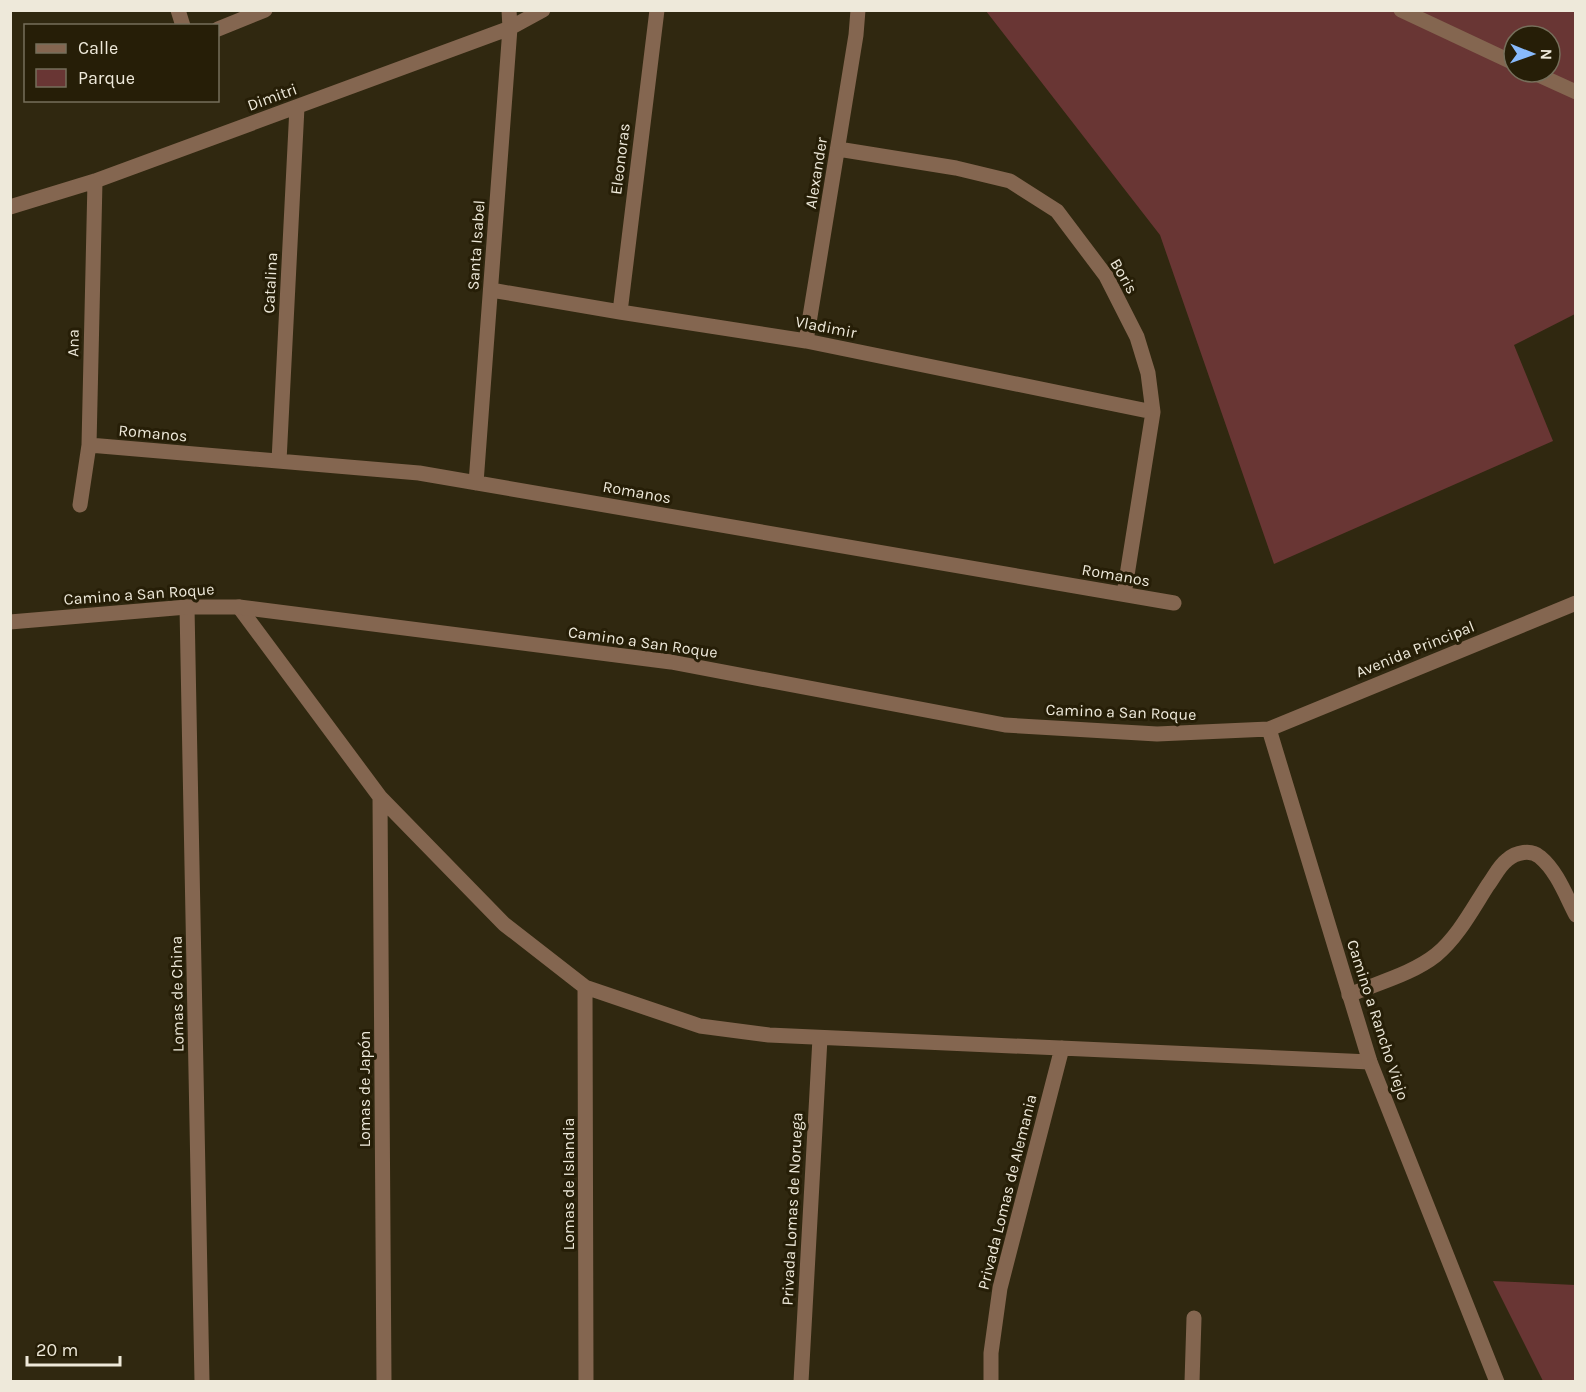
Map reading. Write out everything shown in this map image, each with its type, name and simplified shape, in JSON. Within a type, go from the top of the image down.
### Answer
[{"type":"street","points":[[219,29],[265,10]]},
{"type":"street","name":"Santa Isabel","points":[[476,483],[510,28],[509,10]]},
{"type":"street","name":"Dimitri","points":[[10,207],[94,181],[297,107],[510,28],[543,10]]},
{"type":"street","name":"Eleonoras","points":[[620,312],[657,10]]},
{"type":"street","name":"Alexander","points":[[806,341],[856,35],[858,10]]},
{"type":"street","points":[[1401,10],[1502,57]]},
{"type":"street","points":[[1558,84],[1575,92]]},
{"type":"street","name":"Catalina","points":[[279,461],[297,107]]},
{"type":"street","name":"Boris","points":[[838,148],[956,168],[1010,181],[1057,211],[1106,276],[1137,337],[1148,373],[1153,412],[1124,594]]},
{"type":"street","name":"Ana","points":[[80,505],[89,445],[94,181]]},
{"type":"street","name":"Vladimir","points":[[490,290],[806,341],[1153,412]]},
{"type":"street","name":"Romanos","points":[[89,445],[419,473],[1174,603]]},
{"type":"street","name":"Avenida Principal","points":[[1269,729],[1575,603]]},
{"type":"street","points":[[239,606],[380,796],[504,924],[585,987],[700,1026],[769,1035],[1370,1062]]},
{"type":"street","name":"Camino a San Roque","points":[[10,622],[187,607],[239,606],[671,662],[1005,725],[1157,734],[1269,729]]},
{"type":"street","name":"Lomas de China","points":[[187,607],[202,1382]]},
{"type":"street","name":"Camino a Rancho Viejo","points":[[1269,729],[1370,1062],[1497,1382]]},
{"type":"street","name":"Lomas de Japón","points":[[380,796],[384,1382]]},
{"type":"street","points":[[1349,995],[1421,965],[1438,954],[1460,928],[1498,870],[1508,859],[1518,854],[1529,851],[1539,855],[1552,869],[1575,915]]},
{"type":"street","name":"Lomas de Islandia","points":[[585,987],[586,1382]]},
{"type":"street","name":"Privada Lomas de Noruega","points":[[801,1382],[820,1038]]},
{"type":"street","name":"Privada Lomas de Alemania","points":[[991,1382],[991,1353],[999,1288],[1062,1048]]},
{"type":"street","points":[[1192,1382],[1194,1318]]},
{"type":"green space","points":[[986,11],[1575,11],[1575,314],[1514,345],[1553,441],[1274,564],[1160,235]]},
{"type":"green space","points":[[1493,1281],[1575,1285],[1575,1381],[1543,1381]]}]
